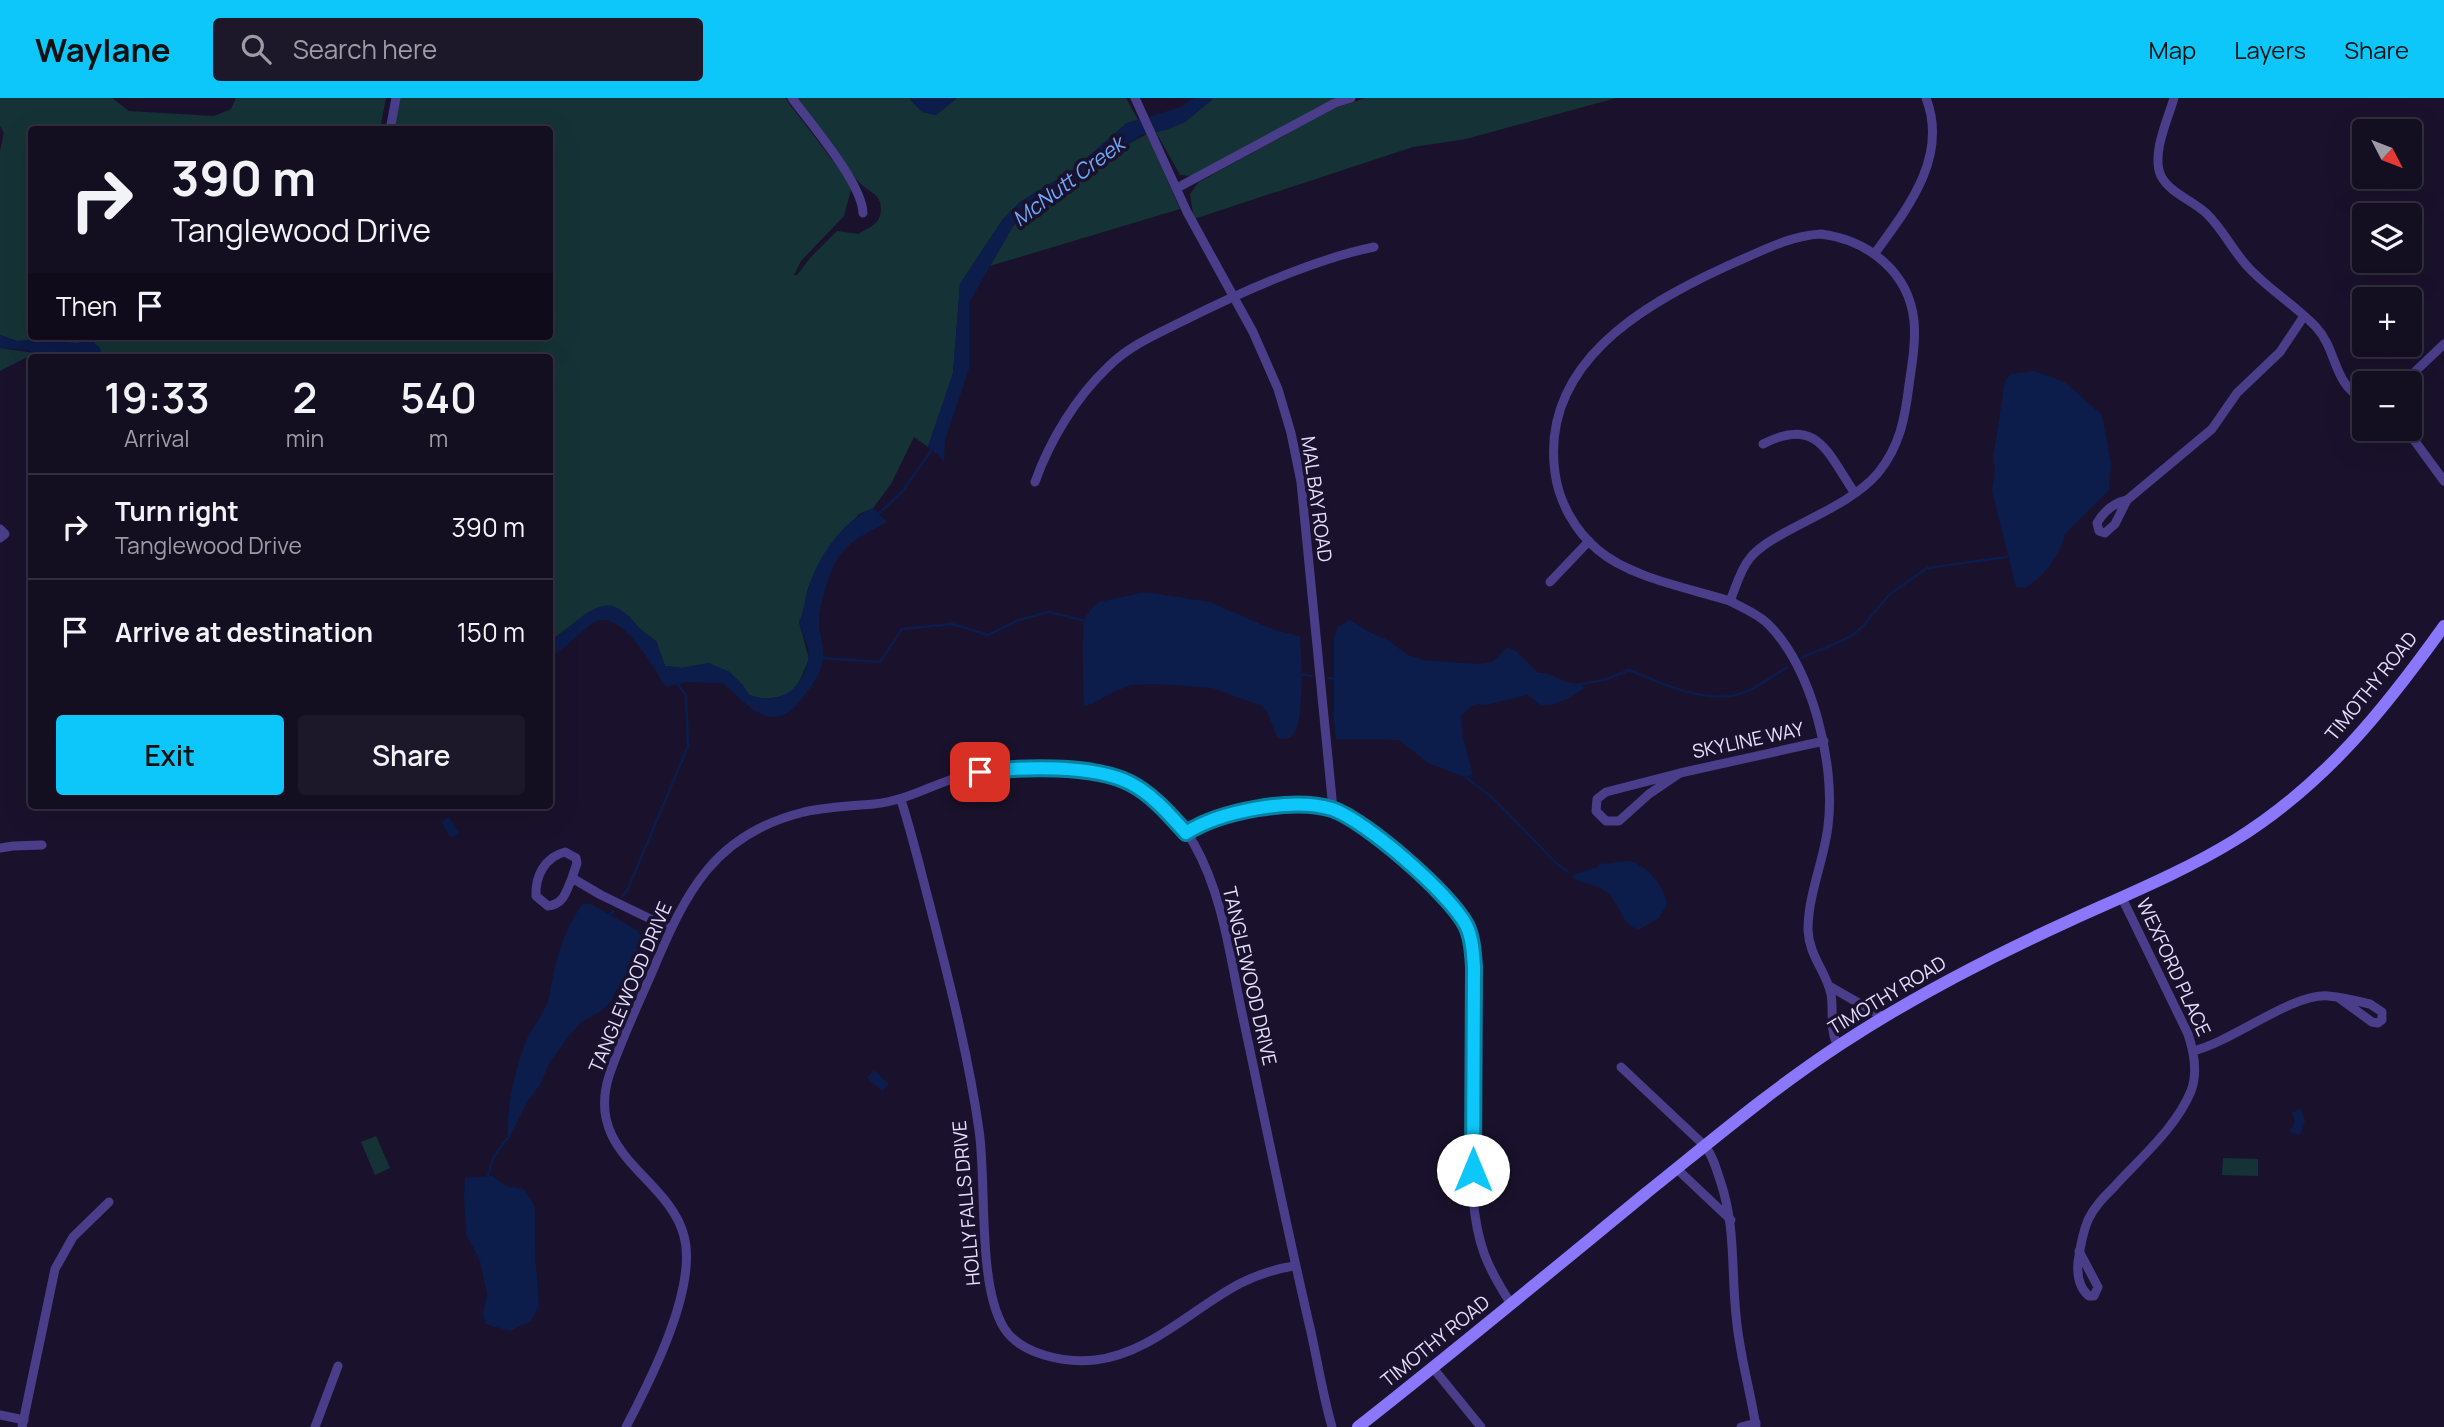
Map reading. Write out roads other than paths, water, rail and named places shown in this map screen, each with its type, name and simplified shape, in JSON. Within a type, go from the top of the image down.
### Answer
[{"type":"main road","name":"TIMOTHY ROAD","points":[[1358,1427],[1705,1146],[1838,1046],[1966,970],[2185,868],[2236,839],[2304,789],[2365,730],[2444,626]]},
{"type":"street","points":[[391,126],[396,98]]},
{"type":"street","points":[[792,98],[851,180],[860,195],[863,212]]},
{"type":"street","name":"MAL BAY ROAD","points":[[1135,98],[1200,240],[1253,332],[1278,389],[1291,433],[1301,482],[1333,809]]},
{"type":"street","points":[[1177,188],[1335,103],[1351,98]]},
{"type":"street","points":[[1875,253],[1910,204],[1927,169],[1932,131],[1926,98]]},
{"type":"street","points":[[2174,98],[2161,145],[2160,173],[2172,189],[2203,210],[2220,227],[2249,269],[2321,333],[2348,390],[2352,392]]},
{"type":"street","points":[[1730,601],[1742,569],[1758,549],[1854,492],[1875,476],[1894,451],[1900,437],[1914,349],[1911,304],[1897,276],[1875,253],[1839,236],[1821,233],[1791,238],[1658,300],[1608,339],[1573,380],[1560,407],[1552,449],[1558,490],[1570,516],[1598,551],[1625,568],[1730,601],[1766,622],[1789,650],[1824,741],[1830,796],[1828,825],[1808,912],[1808,934],[1816,963],[1829,986],[1833,1034],[1838,1046]]},
{"type":"street","points":[[1035,482],[1043,460],[1065,419],[1108,366],[1136,345],[1233,296],[1345,254],[1374,247]]},
{"type":"street","points":[[2127,500],[2212,429],[2237,393],[2280,352],[2304,316]]},
{"type":"street","points":[[2416,371],[2444,344]]},
{"type":"street","points":[[1763,444],[1788,433],[1812,437],[1825,450],[1854,492]]},
{"type":"street","points":[[2415,441],[2444,481]]},
{"type":"street","points":[[1550,582],[1589,541]]},
{"type":"street","name":"SKYLINE WAY","points":[[1680,773],[1658,787],[1619,821],[1606,821],[1596,811],[1597,799],[1606,792],[1680,773],[1824,741]]},
{"type":"street","name":"TANGLEWOOD DRIVE","points":[[626,1427],[649,1383],[666,1341],[682,1287],[687,1250],[683,1231],[674,1214],[618,1146],[610,1129],[604,1100],[615,1059],[671,929],[707,867],[730,847],[756,831],[801,813],[901,800],[946,781],[980,772],[1013,769],[1086,771],[1118,777],[1133,784],[1146,793],[1186,833],[1207,872],[1225,931],[1294,1266],[1332,1427]]},
{"type":"street","name":"HOLLY FALLS DRIVE","points":[[901,800],[922,868],[966,1052],[980,1132],[990,1285],[998,1317],[1010,1337],[1034,1351],[1065,1359],[1080,1361],[1114,1357],[1148,1341],[1237,1285],[1258,1275],[1294,1266]]},
{"type":"street","points":[[1186,833],[1213,818],[1245,811],[1294,805],[1333,809],[1371,833],[1424,877],[1461,916],[1467,927],[1474,967],[1475,1215],[1483,1254],[1491,1273],[1511,1304]]},
{"type":"street","points":[[0,848],[42,845]]},
{"type":"street","points":[[565,852],[576,858],[572,878],[557,904],[548,906],[536,896],[542,869],[556,854],[565,852]]},
{"type":"street","points":[[572,878],[671,929]]},
{"type":"street","name":"WEXFORD PLACE","points":[[2080,1251],[2085,1228],[2098,1205],[2181,1110],[2193,1083],[2193,1051],[2188,1034],[2122,898]]},
{"type":"street","points":[[1829,986],[1883,1017]]},
{"type":"street","name":"WEXFORD PLACE","points":[[2193,1051],[2221,1041],[2309,999],[2328,996],[2339,998]]},
{"type":"street","points":[[1621,1067],[1705,1146],[1729,1205],[1735,1312],[1756,1425],[1741,1427]]},
{"type":"street","points":[[1677,1169],[1731,1220]]},
{"type":"street","points":[[0,1415],[23,1423],[55,1269],[73,1237],[109,1202]]},
{"type":"street","points":[[315,1427],[338,1366]]},
{"type":"street","points":[[1433,1368],[1481,1427]]},
{"type":"water","points":[[909,98],[957,98],[936,115],[922,112]]},
{"type":"water","points":[[1194,98],[1214,98],[1185,122],[1166,130],[1142,135],[1119,149],[1086,178],[1013,226],[969,303],[969,369],[945,440],[944,461],[928,447],[953,373],[960,284],[1003,219],[1020,202],[1074,169],[1127,123],[1181,107]]},
{"type":"water","points":[[0,335],[17,341],[77,343],[91,340],[100,348],[101,354],[38,354],[0,348]]},
{"type":"water","points":[[2034,371],[2065,382],[2102,415],[2111,463],[2109,490],[2065,534],[2050,565],[2025,588],[2016,587],[1992,491],[1995,469],[1993,458],[2005,381],[2010,374]]},
{"type":"water","points":[[873,508],[887,522],[855,540],[836,561],[819,615],[823,645],[822,664],[804,696],[793,709],[782,715],[762,715],[723,683],[686,682],[666,687],[635,641],[614,623],[603,620],[593,623],[553,656],[553,639],[594,609],[613,606],[656,641],[665,666],[682,668],[709,663],[730,672],[749,695],[760,698],[779,697],[794,688],[805,672],[808,647],[799,622],[817,566],[841,531]]},
{"type":"water","points":[[1146,592],[1210,602],[1272,629],[1300,636],[1301,702],[1293,735],[1277,738],[1262,706],[1212,688],[1131,685],[1084,706],[1085,618],[1098,602]]},
{"type":"water","points":[[1349,620],[1386,639],[1408,655],[1423,660],[1477,664],[1492,662],[1507,648],[1516,651],[1538,673],[1549,674],[1585,687],[1553,705],[1542,705],[1528,695],[1470,707],[1461,716],[1463,738],[1473,775],[1464,777],[1428,763],[1399,740],[1336,739],[1334,638],[1338,627]]},
{"type":"water","points":[[449,817],[459,833],[451,838],[441,822]]},
{"type":"water","points":[[1628,861],[1648,871],[1662,890],[1667,904],[1659,918],[1638,930],[1627,922],[1614,900],[1605,891],[1573,878],[1575,874],[1601,864]]},
{"type":"water","points":[[583,904],[591,904],[637,930],[646,943],[642,956],[616,990],[612,1001],[600,1012],[581,1022],[550,1062],[508,1141],[509,1104],[522,1052],[548,1000],[565,935]]},
{"type":"water","points":[[874,1070],[889,1084],[882,1091],[867,1078]]},
{"type":"water","points":[[2301,1108],[2305,1122],[2300,1135],[2290,1132],[2295,1122],[2292,1113]]},
{"type":"water","points":[[492,1176],[506,1186],[524,1189],[535,1207],[539,1306],[531,1321],[510,1331],[485,1324],[483,1313],[487,1294],[480,1261],[466,1234],[465,1178]]},
{"type":"waterway","name":"McNutt Creek","points":[[877,515],[902,492],[933,448]]},
{"type":"waterway","points":[[1801,658],[1850,637],[1890,594],[1927,568],[2007,557]]},
{"type":"waterway","points":[[821,658],[880,662],[902,629],[952,624],[988,635],[1019,620],[1048,612],[1086,621]]},
{"type":"waterway","points":[[1577,685],[1607,679],[1629,670],[1690,693],[1729,696],[1752,689],[1788,667]]},
{"type":"waterway","points":[[1300,674],[1312,676]]},
{"type":"waterway","points":[[1328,678],[1339,679]]},
{"type":"waterway","points":[[622,897],[628,889],[688,746],[686,695],[677,683]]},
{"type":"waterway","points":[[1463,775],[1494,799],[1568,872]]},
{"type":"waterway","points":[[610,916],[613,911]]},
{"type":"waterway","points":[[488,1176],[493,1158],[507,1138]]}]
